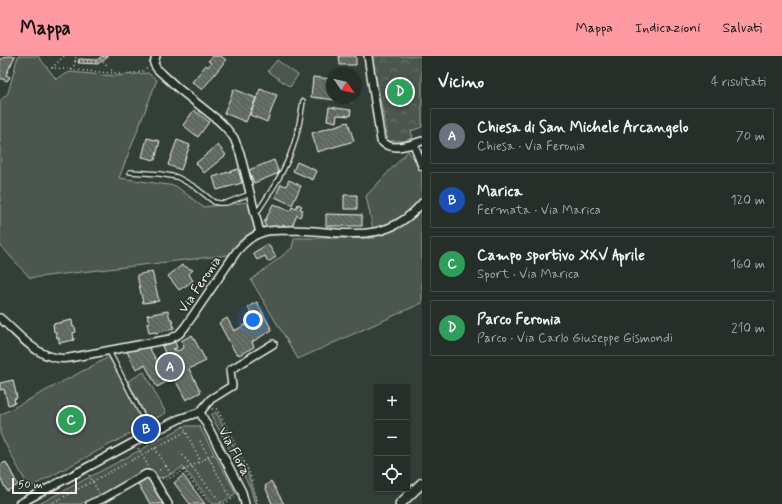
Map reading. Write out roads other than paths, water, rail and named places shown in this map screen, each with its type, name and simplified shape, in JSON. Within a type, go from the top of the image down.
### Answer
[{"type":"street","points":[[368,56],[381,141],[385,145],[397,147],[422,141]]},
{"type":"street","points":[[155,59],[154,64],[157,69],[219,121],[232,135],[240,153],[260,233]]},
{"type":"street","points":[[414,144],[422,152]]},
{"type":"street","points":[[414,144],[422,166]]},
{"type":"street","name":"Via Feronia","points":[[0,318],[38,351],[58,359],[170,339],[179,334],[189,323],[239,249],[249,239],[260,233],[271,231],[306,230],[360,234],[376,232],[387,229],[407,218],[422,202]]},
{"type":"street","points":[[18,504],[151,433],[179,419],[200,412],[210,399],[232,386],[230,370],[273,344]]},
{"type":"street","name":"Via Flora","points":[[200,412],[242,492],[245,504]]},
{"type":"street","points":[[90,504],[102,499],[146,474],[152,477],[168,504]]},
{"type":"street","points":[[400,504],[422,483]]},
{"type":"lane","points":[[255,215],[279,179],[291,154],[296,138],[303,101]]},
{"type":"lane","points":[[130,172],[177,177],[195,187],[214,202],[226,203],[250,194]]},
{"type":"lane","points":[[109,350],[151,433]]},
{"type":"place","name":"Parco Feronia","points":[[400,92]]},
{"type":"place","name":"Chiesa di San Michele Arcangelo","points":[[170,367]]},
{"type":"place","name":"Campo sportivo XXV Aprile","points":[[71,420]]},
{"type":"place","name":"Marica","points":[[146,429]]}]
